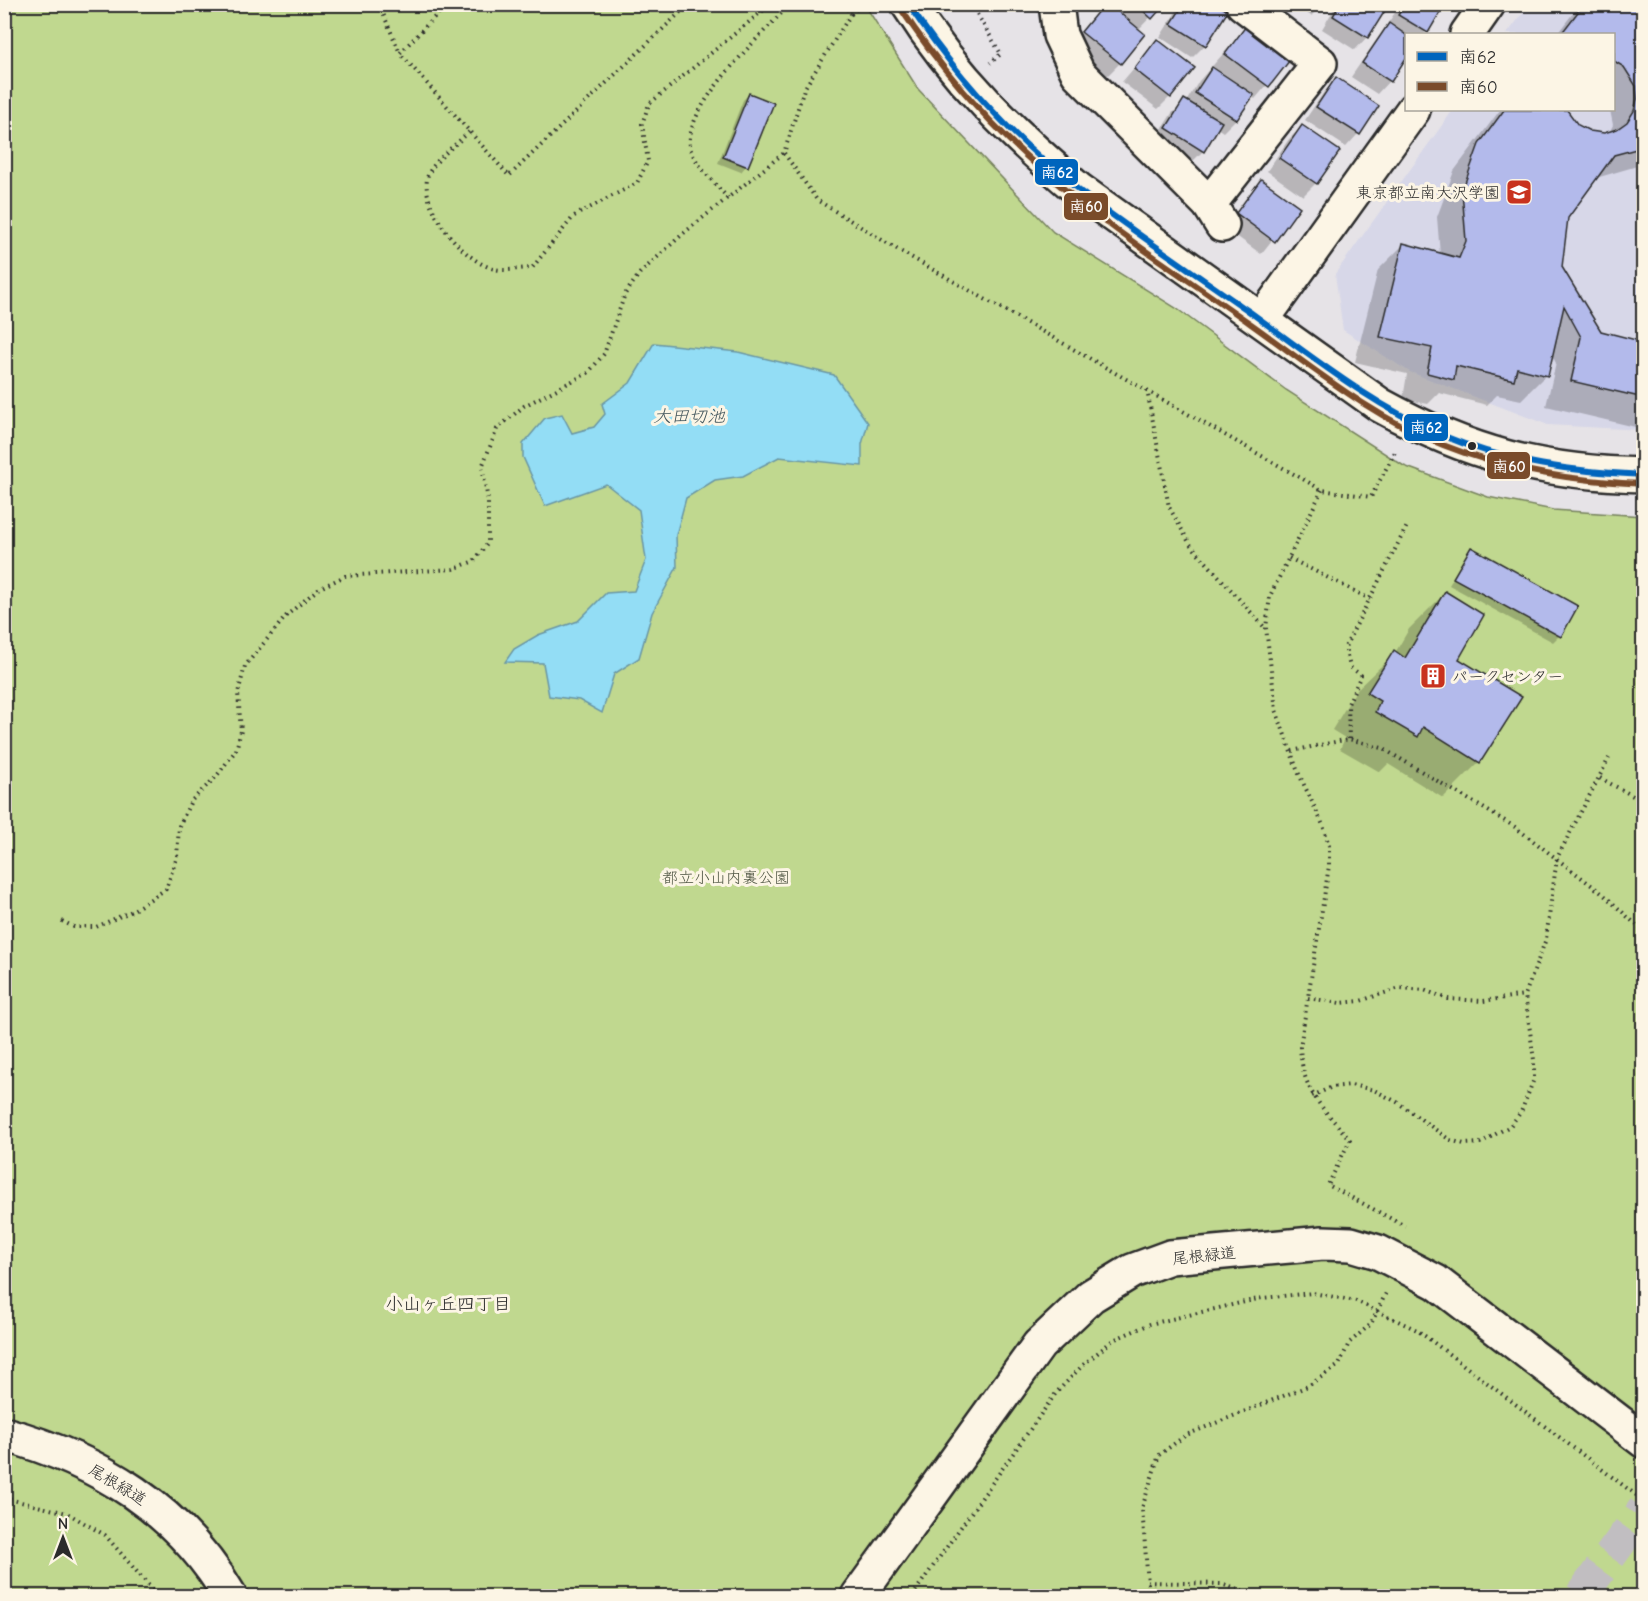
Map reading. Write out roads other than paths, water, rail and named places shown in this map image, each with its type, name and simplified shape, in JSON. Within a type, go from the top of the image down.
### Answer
[{"type":"street","points":[[908,4],[930,38],[967,84],[1035,153],[1070,183],[1380,405],[1462,445],[1510,460],[1570,471],[1644,475]]},
{"type":"street","points":[[1056,4],[1060,35],[1078,73],[1216,215],[1320,63],[1243,4]]},
{"type":"street","points":[[1468,33],[1488,4]]},
{"type":"street","points":[[1262,320],[1412,111]]},
{"type":"street","name":"尾根緑道","points":[[858,1596],[1039,1345],[1091,1296],[1132,1271],[1170,1257],[1323,1243],[1351,1244],[1406,1265],[1437,1282],[1644,1441]]},
{"type":"street","name":"尾根緑道","points":[[4,1434],[44,1445],[73,1458],[117,1480],[149,1500],[199,1552],[230,1596]]},
{"type":"water","name":"大田切池","points":[[654,343],[738,352],[834,375],[868,423],[862,444],[862,466],[779,457],[743,476],[715,480],[686,498],[676,535],[677,567],[652,613],[639,658],[614,674],[602,713],[579,700],[549,696],[543,663],[505,662],[514,649],[538,635],[578,621],[606,593],[634,591],[646,560],[639,510],[606,484],[545,506],[523,457],[523,444],[545,418],[562,414],[572,433],[594,427],[605,414],[602,404],[630,383]]},
{"type":"tunnel","points":[[1581,1596],[1644,1509]]},
{"type":"place","name":"東京都立南大沢学園","points":[[1519,192]]},
{"type":"place","name":"パークセンター","points":[[1433,676]]},
{"type":"district","name":"小山ヶ丘四丁目","points":[[448,1304]]},
{"type":"park label","name":"都立小山内裏公園","points":[[726,877]]}]
